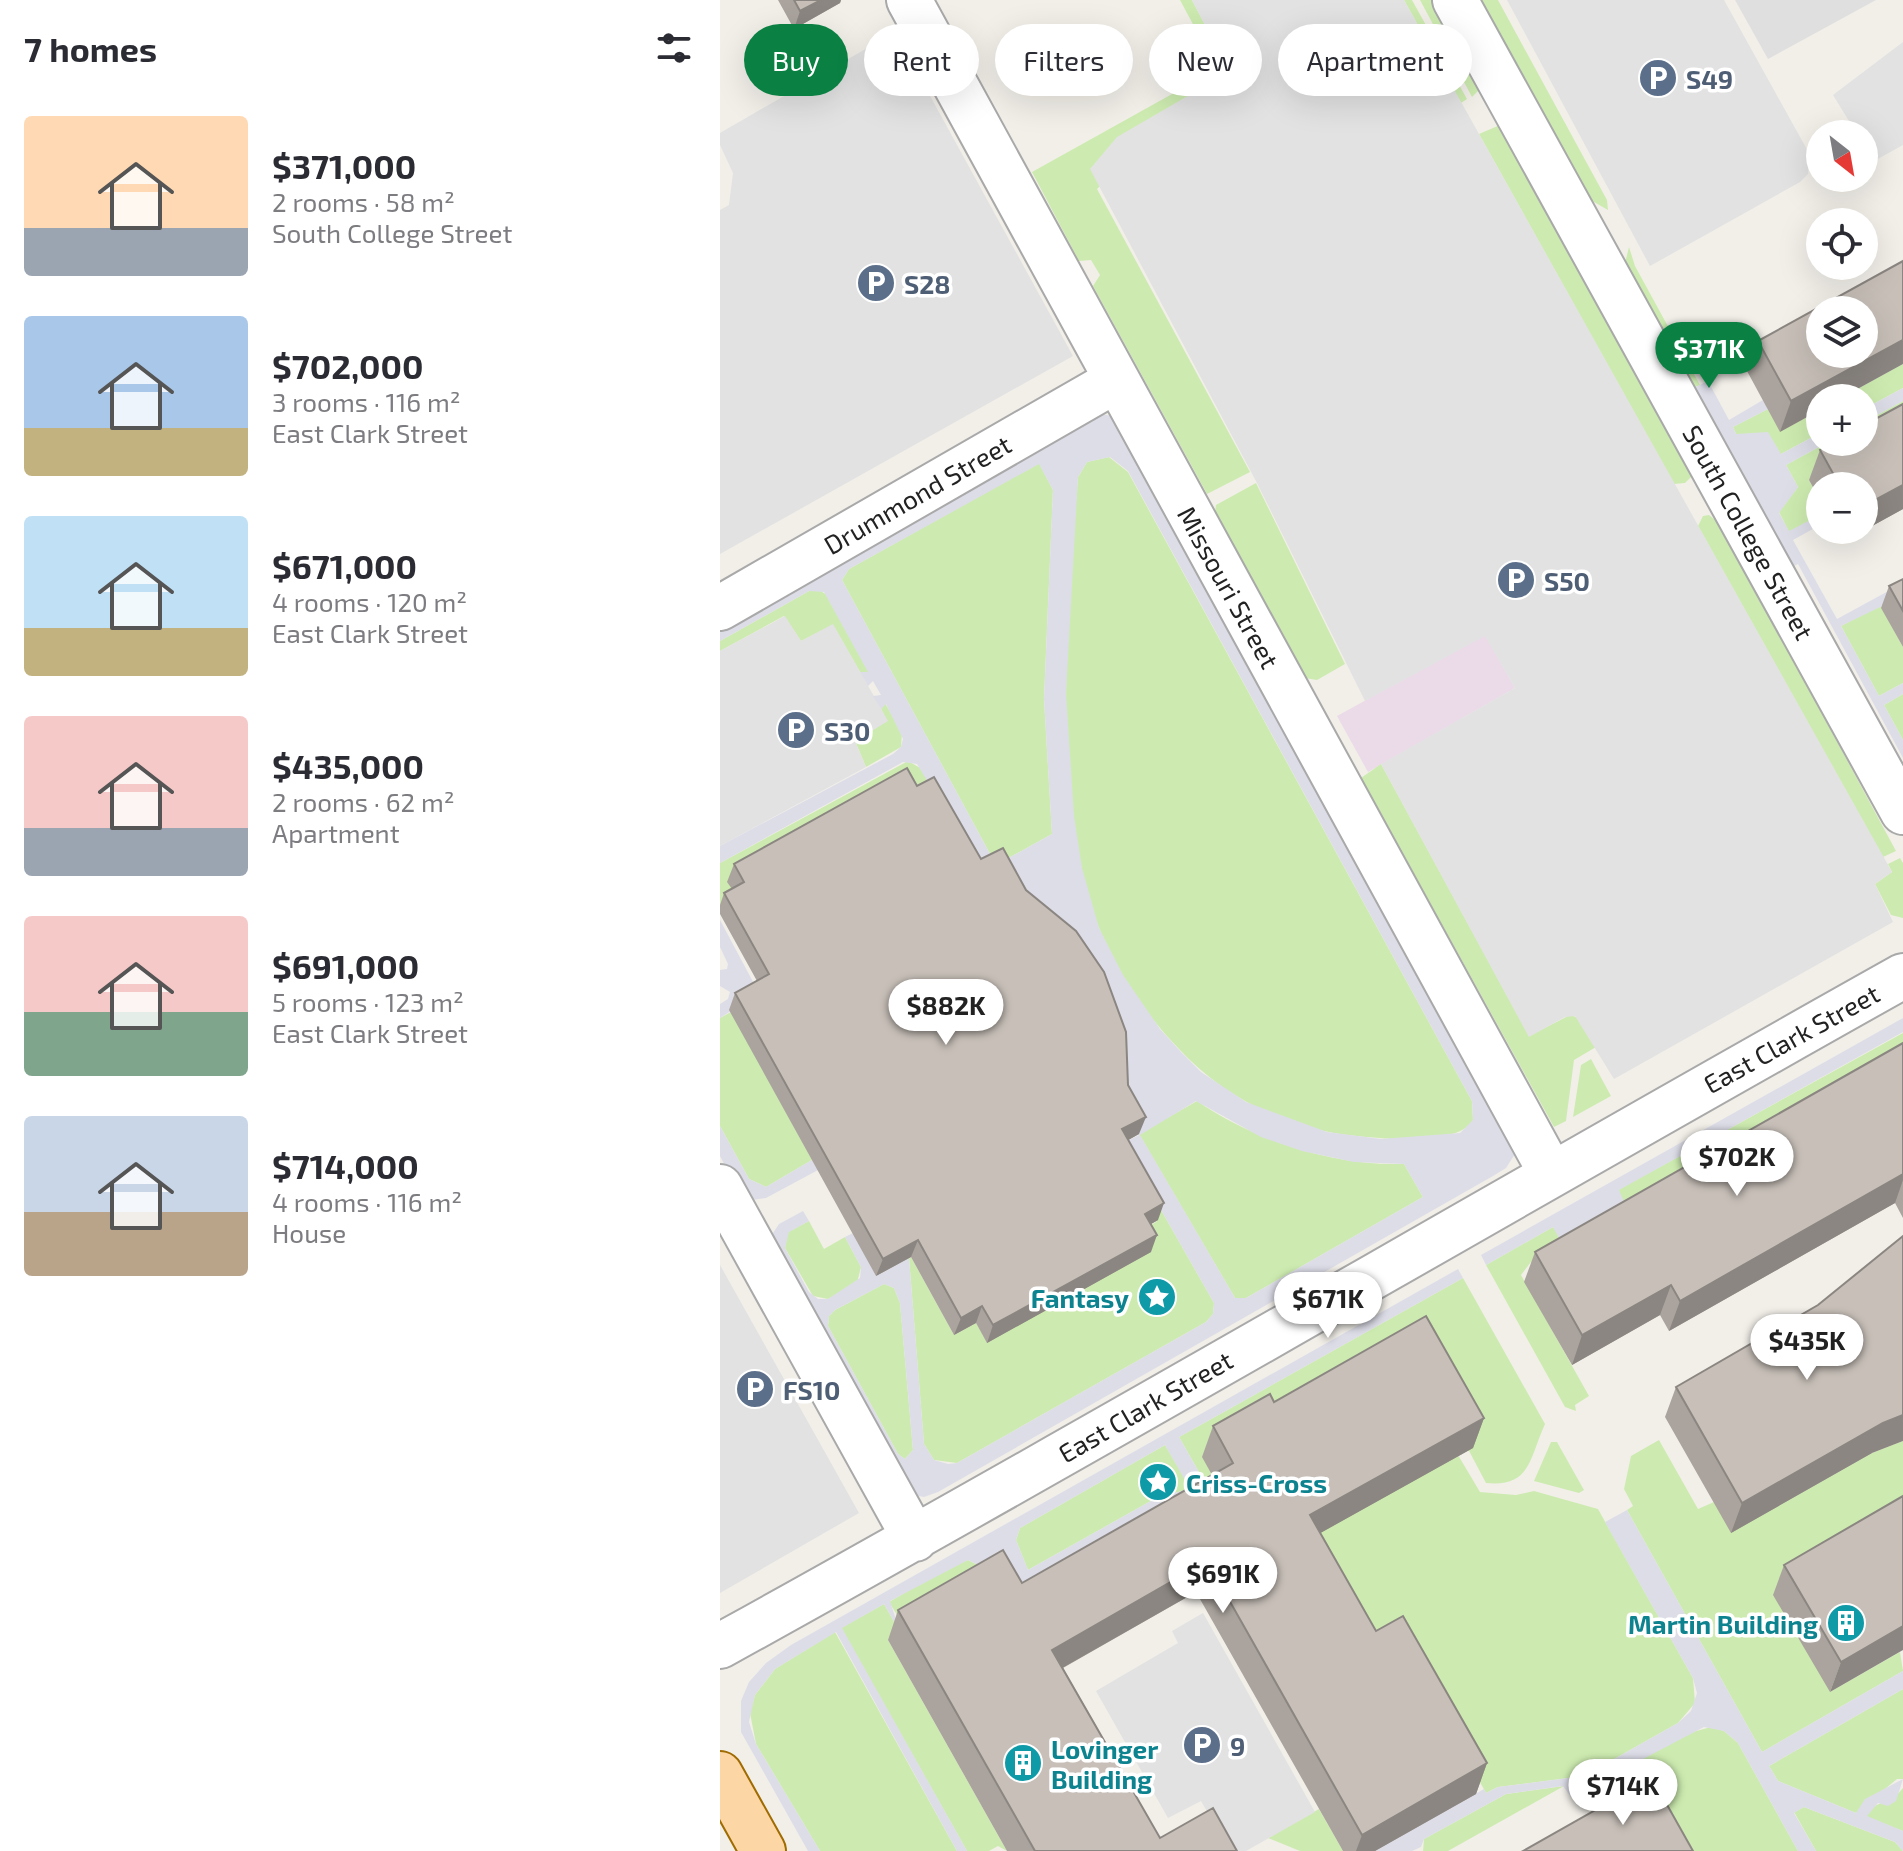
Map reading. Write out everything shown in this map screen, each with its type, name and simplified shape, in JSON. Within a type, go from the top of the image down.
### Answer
[{"type":"main road","points":[[720,1774],[763,1851]]},
{"type":"street","name":"Missouri Street","points":[[909,0],[1551,1173]]},
{"type":"street","name":"South College Street","points":[[1455,0],[1903,812]]},
{"type":"street","name":"Drummond Street","points":[[720,608],[1115,381]]},
{"type":"street","name":"East Clark Street","points":[[720,1646],[915,1539],[1551,1173],[1903,976]]},
{"type":"street","points":[[720,1187],[915,1539]]},
{"type":"shaded area","name":"S50","points":[[1192,0],[1404,0],[1417,24],[1278,24],[1278,96],[1458,96],[1892,872],[1875,884],[1893,922],[1614,1079],[1575,1016],[1565,1017],[1529,1037],[1381,764],[1515,688],[1485,636],[1365,701],[1257,483],[1090,169],[1117,137],[1188,96],[1262,96],[1262,24],[1204,24]]},
{"type":"shaded area","name":"S49","points":[[1507,0],[1724,0],[1806,148],[1806,176],[1800,182],[1650,266]]},
{"type":"shaded area","points":[[1735,0],[1876,0],[1768,59]]},
{"type":"shaded area","points":[[1903,42],[1903,145],[1878,159],[1878,120],[1848,120],[1833,95]]},
{"type":"shaded area","name":"S28","points":[[864,50],[864,96],[930,96],[1073,356],[720,554],[720,210],[729,205],[733,173],[720,145],[720,133],[784,96],[848,96],[848,59]]},
{"type":"shaded area","points":[[1708,381],[1729,420],[1763,400],[1768,409],[1733,427],[1736,434],[1768,432],[1781,454],[1806,441],[1806,454],[1786,465],[1798,487],[1779,513],[1789,531],[1806,522],[1806,533],[1793,540],[1837,619],[1903,583],[1903,596],[1841,626],[1879,696],[1903,683],[1903,694],[1884,705],[1903,740],[1903,758],[1798,564],[1788,569],[1689,390]]},
{"type":"shaded area","points":[[1903,388],[1903,401],[1878,414],[1878,401]]},
{"type":"shaded area","points":[[1101,414],[1112,416],[1515,1154],[1506,1168],[938,1492],[924,1497],[913,1495],[771,1236],[779,1224],[803,1211],[809,1221],[789,1232],[785,1248],[809,1292],[818,1299],[828,1299],[860,1278],[861,1267],[845,1237],[853,1233],[876,1276],[909,1258],[924,1444],[934,1460],[948,1464],[957,1463],[1206,1322],[1213,1314],[1214,1303],[1123,1143],[1139,1135],[917,764],[903,762],[720,863],[720,846],[893,754],[901,747],[903,739],[886,704],[881,709],[873,696],[881,695],[873,681],[868,686],[860,672],[868,672],[824,592],[809,591],[720,641],[720,626]],"holes":[[[1110,457],[1128,471],[1472,1101],[1473,1120],[1460,1133],[1381,1139],[1327,1132],[1246,1102],[1201,1072],[1181,1052],[1160,1029],[1123,975],[1099,928],[1082,868],[1074,816],[1066,693],[1078,477],[1087,462]],[[1039,464],[1053,490],[1044,699],[1052,834],[996,865],[842,580],[849,569]],[[1196,1101],[1261,1137],[1302,1151],[1354,1162],[1404,1164],[1423,1197],[1246,1298],[1235,1298],[1140,1135]],[[884,1284],[894,1288],[900,1303],[913,1450],[905,1459],[898,1454],[828,1326],[829,1316]]]},
{"type":"shaded area","name":"S30","points":[[785,616],[801,641],[833,624],[888,721],[855,741],[866,767],[720,846],[720,651]]},
{"type":"shaded area","points":[[1485,635],[1515,688],[1368,772],[1337,716]]},
{"type":"shaded area","points":[[720,920],[759,993],[720,1018],[720,1004],[728,999],[730,992],[720,986],[720,970],[727,969],[728,964],[720,947]]},
{"type":"shaded area","points":[[1903,1018],[1903,1032],[1619,1190],[1624,1202],[1605,1213],[1590,1245],[1580,1227],[1559,1238],[1553,1227],[1486,1265],[1481,1255]]},
{"type":"shaded area","points":[[720,1126],[749,1179],[766,1187],[812,1160],[818,1170],[766,1198],[752,1200],[737,1188],[720,1156]]},
{"type":"shaded area","name":"FS10","points":[[720,1265],[859,1513],[720,1593]]},
{"type":"shaded area","points":[[1458,1269],[1463,1278],[1179,1437],[1204,1481],[1042,1596],[968,1560],[890,1601],[900,1632],[884,1604],[842,1628],[967,1851],[957,1851],[836,1632],[775,1669],[755,1695],[749,1722],[756,1744],[820,1851],[808,1851],[741,1732],[741,1701],[749,1682],[766,1663],[791,1645]],"holes":[[[1165,1445],[1190,1489],[1158,1497],[1028,1570],[1016,1540],[1020,1528]]]},
{"type":"shaded area","points":[[1627,1510],[1762,1752],[1903,1671],[1903,1689],[1769,1766],[1778,1781],[1856,1813],[1865,1799],[1903,1779],[1896,1801],[1888,1806],[1878,1803],[1867,1816],[1903,1831],[1903,1851],[1895,1842],[1804,1807],[1794,1813],[1816,1851],[1798,1851],[1738,1743],[1724,1731],[1704,1727],[1624,1769],[1641,1800],[1629,1796],[1615,1773],[1571,1797],[1563,1786],[1506,1794],[1424,1839],[1421,1847],[1412,1851],[1375,1851],[1484,1789],[1486,1793],[1498,1787],[1584,1776],[1678,1723],[1691,1711],[1697,1693],[1693,1678],[1605,1522]]},
{"type":"shaded area","name":"9","points":[[1203,1613],[1315,1812],[1246,1851],[1230,1851],[1201,1801],[1168,1818],[1096,1691],[1178,1643],[1172,1631]]},
{"type":"green space","points":[[1180,0],[1192,0],[1205,24],[1193,24]]},
{"type":"green space","points":[[1404,0],[1412,0],[1425,24],[1417,24]]},
{"type":"green space","points":[[1420,0],[1436,0],[1449,24],[1433,24]]},
{"type":"green space","points":[[1479,0],[1498,0],[1607,200],[1608,210],[1587,198]]},
{"type":"green space","points":[[1472,68],[1482,87],[1471,96]]},
{"type":"green space","points":[[1169,96],[1196,96],[1097,189],[1250,472],[1207,494],[1093,286],[1100,275],[1091,260],[1079,261],[1032,172]]},
{"type":"green space","points":[[1457,96],[1465,96],[1467,99],[1461,103]]},
{"type":"green space","points":[[1500,125],[1692,470],[1692,476],[1685,483],[1674,484],[1479,134]]},
{"type":"green space","points":[[1629,247],[1635,266],[1700,385],[1689,390],[1624,267]]},
{"type":"green space","points":[[1903,364],[1903,388],[1878,401],[1878,384],[1867,384]]},
{"type":"green space","points":[[1903,401],[1903,428],[1878,442],[1878,414]]},
{"type":"green space","points":[[1768,409],[1781,431],[1806,418],[1806,441],[1781,454],[1736,434],[1733,427]]},
{"type":"green space","points":[[1806,454],[1852,456],[1823,472],[1806,472],[1806,523],[1789,532],[1779,512],[1798,487],[1786,465]]},
{"type":"green space","points":[[1109,457],[1128,472],[1472,1101],[1473,1120],[1464,1129],[1451,1135],[1415,1139],[1347,1135],[1300,1125],[1255,1106],[1214,1080],[1178,1048],[1143,1007],[1114,961],[1083,879],[1073,824],[1066,706],[1078,477],[1087,462]]},
{"type":"green space","points":[[1039,463],[1053,490],[1044,699],[1052,834],[996,865],[842,580],[849,569]]},
{"type":"green space","points":[[1256,483],[1345,664],[1317,680],[1305,678],[1215,513],[1216,505]]},
{"type":"green space","points":[[1709,515],[1719,523],[1896,851],[1883,857],[1698,526],[1703,516]]},
{"type":"green space","points":[[819,590],[827,595],[869,672],[860,672],[833,625],[801,641],[784,616],[720,651],[720,641],[809,591]]},
{"type":"green space","points":[[1880,605],[1903,647],[1903,683],[1879,696],[1841,626]]},
{"type":"green space","points":[[1903,694],[1903,740],[1884,705]]},
{"type":"green space","points":[[885,703],[902,733],[901,747],[866,767],[855,741],[887,721],[881,709]]},
{"type":"green space","points":[[908,761],[922,769],[981,874],[737,900],[720,909],[720,863]]},
{"type":"green space","points":[[1381,764],[1529,1036],[1570,1015],[1579,1018],[1596,1047],[1574,1060],[1566,1121],[1554,1127],[1361,778]]},
{"type":"green space","points":[[1900,858],[1903,863],[1903,918],[1891,915],[1875,884],[1892,872],[1888,864]]},
{"type":"green space","points":[[731,1012],[812,1160],[766,1187],[749,1179],[720,1126],[720,1018]]},
{"type":"green space","points":[[1903,1033],[1903,1067],[1615,1231],[1605,1213],[1624,1202],[1618,1190]]},
{"type":"green space","points":[[1591,1059],[1611,1096],[1573,1117],[1581,1065]]},
{"type":"green space","points":[[1197,1101],[1244,1128],[1296,1148],[1350,1161],[1404,1164],[1423,1197],[1246,1298],[1235,1298],[1139,1134]]},
{"type":"green space","points":[[1123,1143],[1214,1303],[1213,1314],[1206,1322],[957,1463],[934,1460],[924,1444],[909,1258],[954,1335],[976,1323],[987,1342],[1157,1221]]},
{"type":"green space","points":[[809,1221],[824,1249],[845,1237],[861,1267],[857,1283],[828,1299],[813,1296],[785,1248],[788,1232]]},
{"type":"green space","points":[[1580,1226],[1583,1232],[1531,1262],[1521,1275],[1589,1396],[1575,1405],[1576,1411],[1565,1407],[1486,1265],[1553,1227],[1560,1238]]},
{"type":"green space","points":[[1463,1278],[1545,1424],[1531,1459],[1520,1475],[1501,1483],[1486,1483],[1468,1449],[1203,1456],[1213,1476],[1204,1481],[1179,1437]]},
{"type":"green space","points":[[884,1284],[894,1288],[900,1303],[913,1450],[905,1459],[898,1454],[828,1326],[829,1316],[835,1310]]},
{"type":"green space","points":[[1659,1440],[1698,1509],[1714,1502],[1732,1532],[1872,1453],[1903,1441],[1903,1520],[1830,1692],[1900,1652],[1903,1671],[1762,1752],[1627,1510],[1633,1506],[1624,1489],[1631,1456]]},
{"type":"green space","points":[[1551,1442],[1557,1442],[1584,1490],[1579,1493],[1534,1481]]},
{"type":"green space","points":[[1165,1445],[1191,1489],[1158,1497],[1028,1570],[1016,1540],[1020,1528]]},
{"type":"green space","points":[[1458,1455],[1480,1492],[1516,1495],[1534,1491],[1598,1509],[1693,1678],[1695,1703],[1678,1723],[1584,1776],[1498,1787],[1486,1793],[1402,1642],[1365,1661],[1292,1492]]},
{"type":"green space","points":[[968,1560],[984,1568],[897,1615],[889,1602],[958,1562]]},
{"type":"green space","points":[[884,1604],[900,1632],[888,1640],[1007,1851],[998,1846],[989,1851],[967,1851],[841,1628]]},
{"type":"green space","points":[[835,1632],[957,1851],[820,1851],[756,1744],[750,1713],[755,1695],[775,1669]]},
{"type":"green space","points":[[1903,1689],[1903,1779],[1897,1779],[1856,1813],[1778,1781],[1769,1766]]},
{"type":"green space","points":[[1711,1727],[1724,1731],[1738,1743],[1798,1851],[1665,1851],[1624,1769],[1689,1733]]},
{"type":"green space","points":[[1564,1786],[1448,1851],[1423,1851],[1424,1839],[1506,1794]]},
{"type":"green space","points":[[1903,1788],[1903,1831],[1866,1817],[1870,1808],[1895,1797]]},
{"type":"green space","points":[[1804,1807],[1895,1842],[1903,1851],[1816,1851],[1794,1812]]},
{"type":"green space","points":[[1319,1809],[1343,1851],[1300,1851],[1268,1838]]},
{"type":"building","points":[[794,0],[821,0],[800,11]]},
{"type":"building","points":[[1903,261],[1903,340],[1878,354],[1878,296],[1840,296],[1869,280],[1878,280],[1878,275]]},
{"type":"building","points":[[1806,315],[1806,368],[1852,368],[1822,384],[1806,384],[1806,393],[1791,401],[1758,341]]},
{"type":"building","points":[[1903,404],[1903,485],[1878,498],[1878,472],[1832,472],[1823,456],[1878,456],[1878,417]]},
{"type":"building","points":[[1903,579],[1903,611],[1889,586]]},
{"type":"building","points":[[907,768],[917,786],[934,777],[981,859],[1003,848],[1026,890],[1076,931],[1104,972],[1126,1032],[1128,1085],[1146,1117],[1122,1129],[1164,1203],[1145,1214],[1157,1235],[993,1325],[982,1306],[961,1318],[918,1240],[883,1259],[735,993],[769,974],[724,893],[744,882],[734,864]]},
{"type":"building","points":[[1903,1043],[1903,1174],[1680,1301],[1671,1285],[1582,1335],[1535,1252]]},
{"type":"building","points":[[1903,1236],[1903,1415],[1883,1423],[1742,1503],[1676,1387],[1818,1305]]},
{"type":"building","points":[[1426,1316],[1484,1418],[1310,1515],[1376,1631],[1403,1616],[1487,1763],[1362,1835],[1207,1561],[1052,1650],[1160,1838],[1213,1808],[1237,1851],[1035,1851],[898,1610],[1003,1550],[1022,1583],[1233,1463],[1213,1426],[1270,1394],[1274,1402]]},
{"type":"building","name":"Martin Building","points":[[1903,1496],[1903,1626],[1841,1662],[1784,1565]]},
{"type":"building","points":[[1652,1778],[1693,1851],[1523,1851]]},
{"type":"place","name":"S49","points":[[1658,78]]},
{"type":"place","name":"S28","points":[[876,283]]},
{"type":"place","name":"S50","points":[[1516,580]]},
{"type":"place","name":"S30","points":[[796,730]]},
{"type":"place","name":"Fantasy","points":[[1157,1297]]},
{"type":"place","name":"FS10","points":[[755,1389]]},
{"type":"place","name":"Criss-Cross","points":[[1158,1482]]},
{"type":"place","name":"Martin Building","points":[[1846,1623]]},
{"type":"place","name":"9","points":[[1202,1745]]},
{"type":"place","name":"Lovinger Building","points":[[1023,1763]]}]
